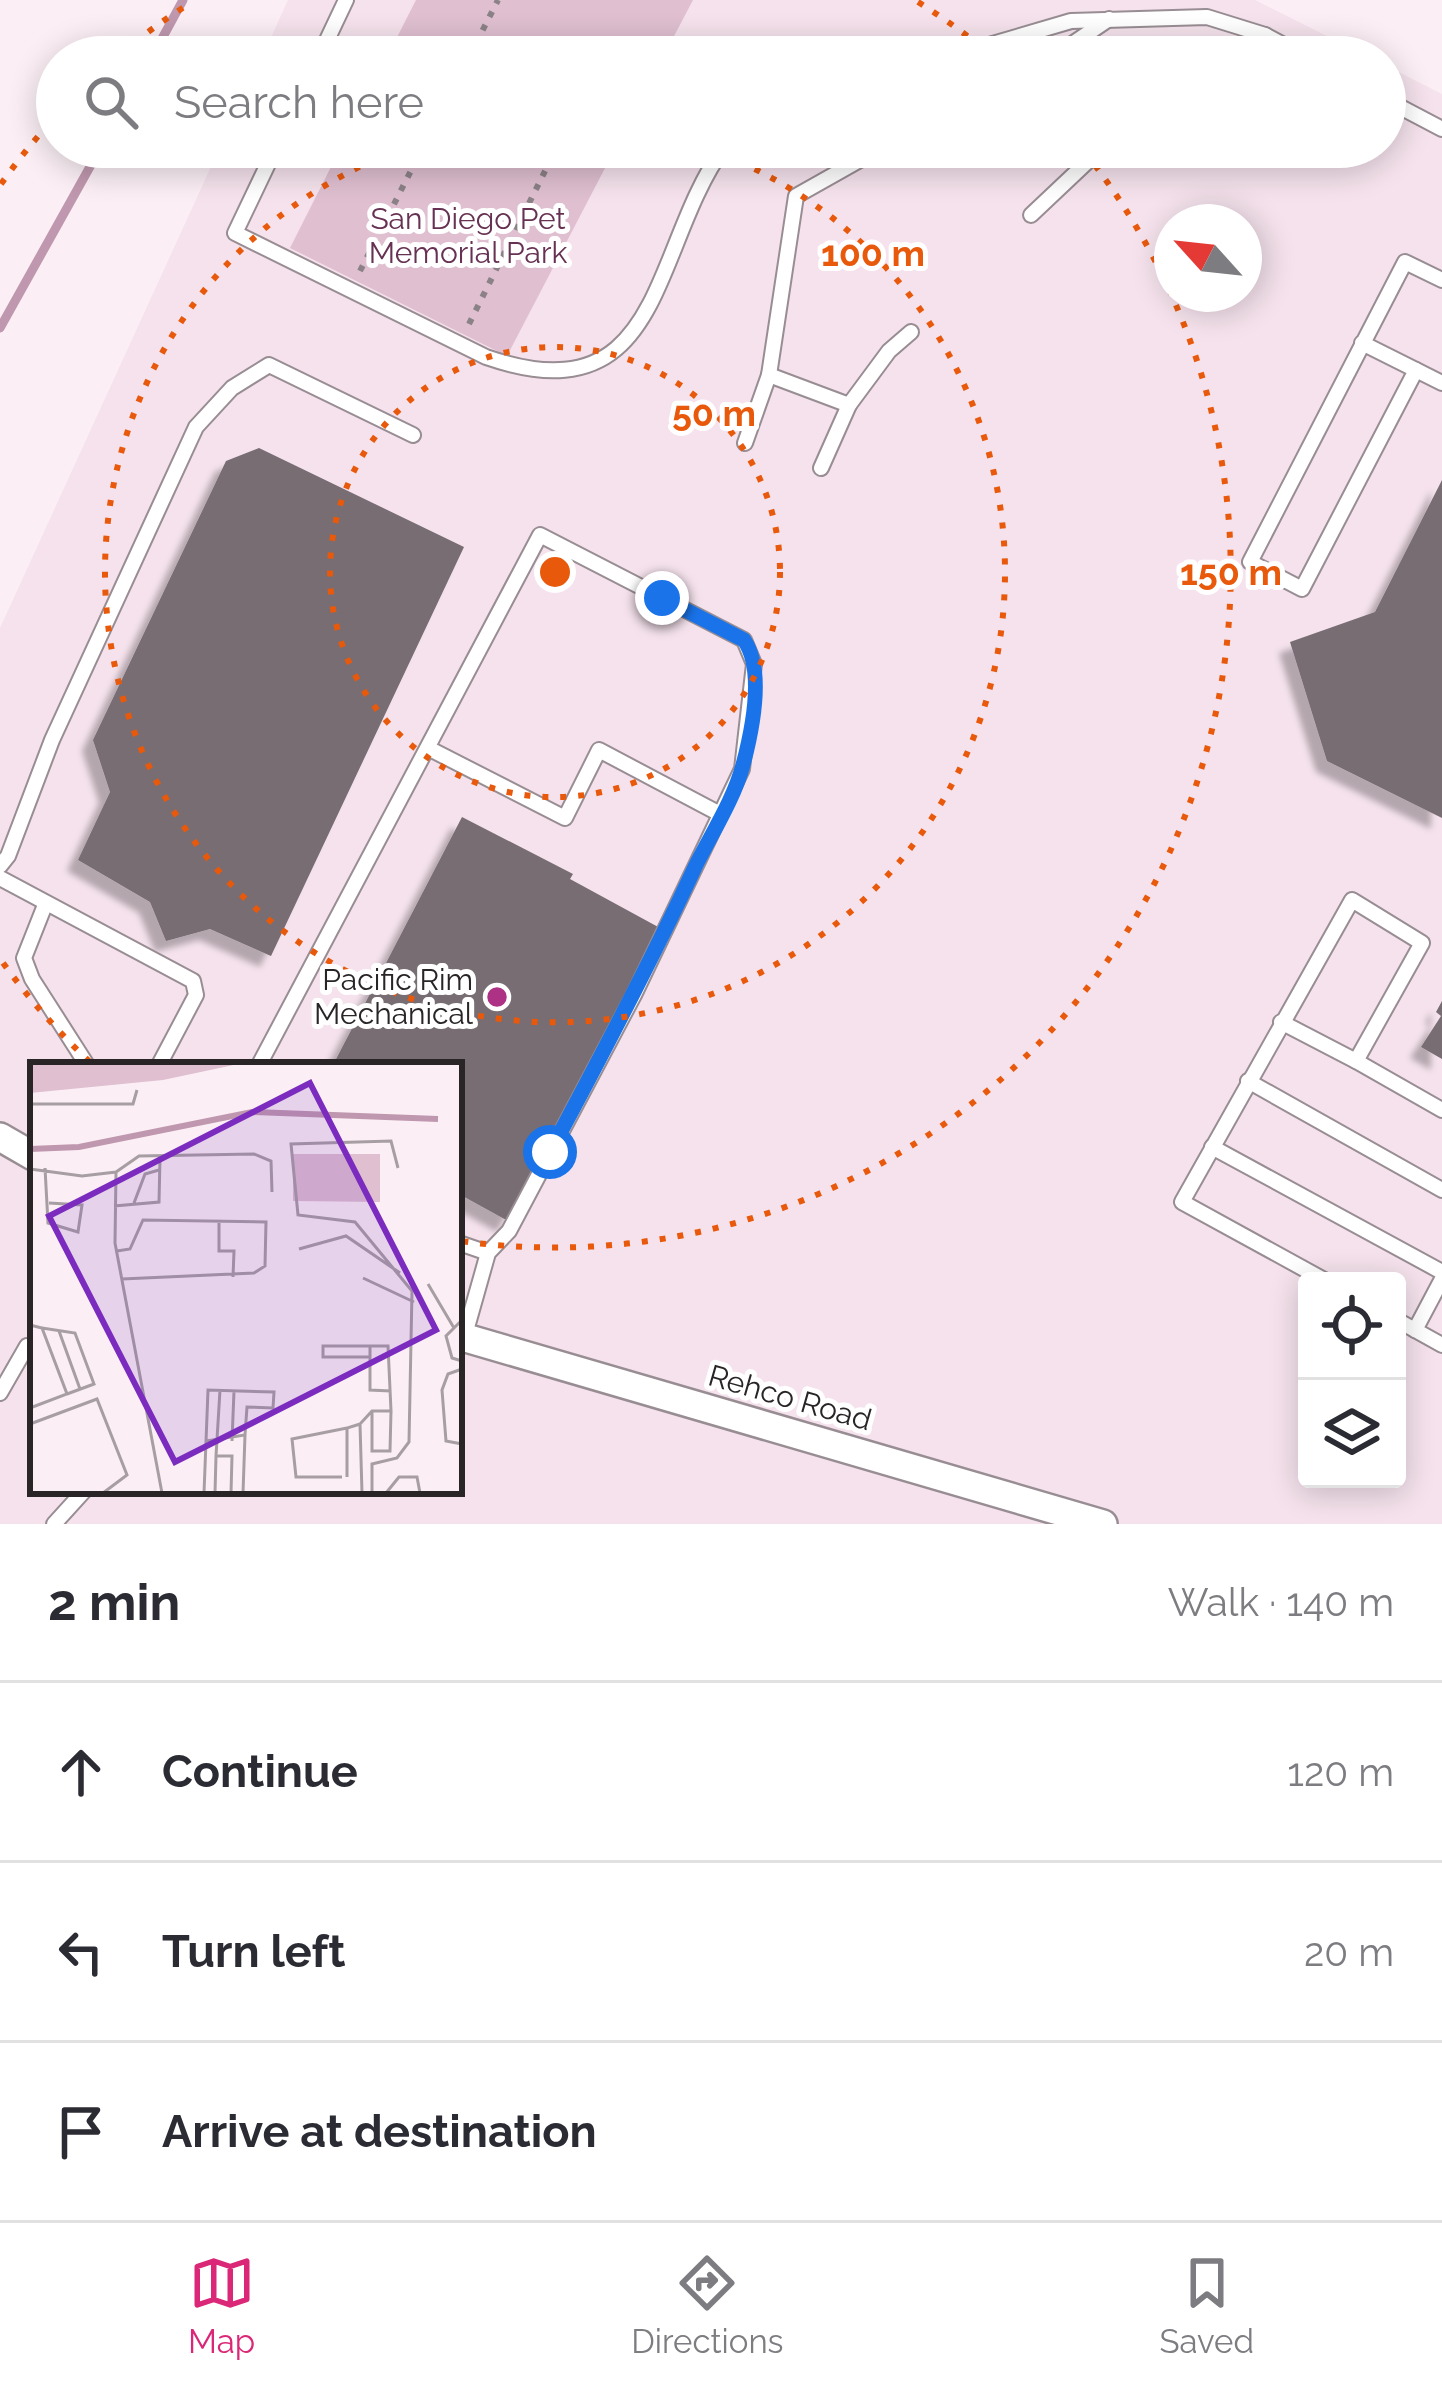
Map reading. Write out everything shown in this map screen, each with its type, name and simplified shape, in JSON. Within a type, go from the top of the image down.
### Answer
[{"type":"street","points":[[0,1136],[30,1154]]},
{"type":"street","name":"Rehco Road","points":[[462,1337],[1103,1524]]},
{"type":"lane","points":[[329,36],[346,0]]},
{"type":"lane","points":[[1020,36],[1071,21],[1207,17],[1265,35]]},
{"type":"lane","points":[[1084,36],[1108,20]]},
{"type":"lane","points":[[1406,110],[1442,129]]},
{"type":"lane","points":[[266,168],[235,233],[459,344],[524,370],[586,368],[618,351],[643,319],[708,168]]},
{"type":"lane","points":[[745,443],[769,376],[796,196],[846,168]]},
{"type":"lane","points":[[1031,214],[1080,168]]},
{"type":"lane","points":[[1416,370],[1302,589],[1250,562],[1405,262],[1442,280]]},
{"type":"lane","points":[[821,468],[849,405],[890,350],[911,332]]},
{"type":"lane","points":[[1362,343],[1442,383]]},
{"type":"lane","points":[[0,866],[171,477],[196,427],[232,388],[268,365],[413,435]]},
{"type":"lane","points":[[769,376],[849,405]]},
{"type":"lane","points":[[261,1062],[540,535],[744,640],[754,664],[742,769],[634,994],[509,1231],[488,1253],[462,1334]]},
{"type":"lane","points":[[428,748],[565,818],[599,749],[720,814]]},
{"type":"lane","points":[[0,878],[193,981],[196,995],[161,1062]]},
{"type":"lane","points":[[1310,1272],[1182,1202],[1352,900],[1422,943],[1355,1061]]},
{"type":"lane","points":[[45,904],[23,958],[85,1062]]},
{"type":"lane","points":[[1281,1022],[1442,1110]]},
{"type":"lane","points":[[1248,1081],[1442,1190]]},
{"type":"lane","points":[[1212,1147],[1442,1276],[1415,1330]]},
{"type":"lane","points":[[462,1244],[488,1253]]},
{"type":"lane","points":[[1406,1325],[1442,1345]]},
{"type":"lane","points":[[0,1393],[27,1346],[30,1348]]},
{"type":"lane","points":[[54,1524],[81,1494]]},
{"type":"path","points":[[480,36],[498,0]]},
{"type":"path","points":[[350,290],[412,168]]},
{"type":"path","points":[[459,344],[547,168]]},
{"type":"shaded area","points":[[288,0],[1255,0],[1327,36],[272,36]]},
{"type":"shaded area","points":[[1406,76],[1442,94],[1442,1524],[0,1524],[0,628],[210,168],[1406,168]]},
{"type":"green space","points":[[416,0],[693,0],[674,36],[398,36]]},
{"type":"green space","name":"San Diego Pet Memorial Park","points":[[330,168],[605,168],[507,356],[290,248]]},
{"type":"building","points":[[259,448],[464,547],[271,956],[210,929],[166,941],[150,902],[78,860],[110,792],[93,740],[226,461]]},
{"type":"building","points":[[1442,480],[1442,818],[1327,761],[1290,642],[1375,612]]},
{"type":"building","name":"Pacific Rim Mechanical","points":[[462,817],[573,874],[570,879],[660,928],[508,1221],[462,1196],[462,1062],[335,1062]]},
{"type":"building","points":[[1442,1001],[1442,1059],[1421,1047],[1441,1016],[1436,1012]]},
{"type":"waterway","points":[[163,36],[183,0]]},
{"type":"waterway","points":[[0,328],[89,168]]},
{"type":"place","name":"Pacific Rim Mechanical","points":[[497,997]]},
{"type":"route","points":[[550,1152],[634,994],[742,769],[754,664],[751,650],[744,640],[662,598]]}]
